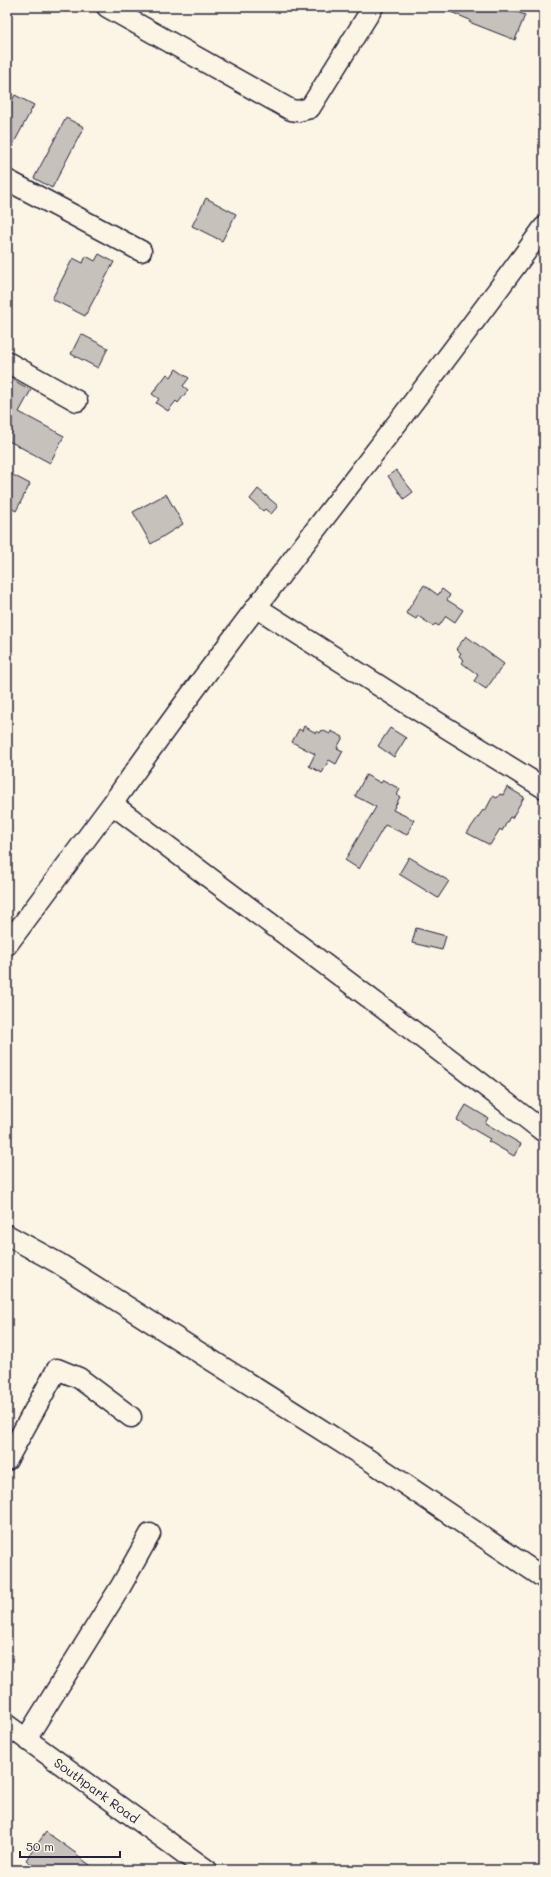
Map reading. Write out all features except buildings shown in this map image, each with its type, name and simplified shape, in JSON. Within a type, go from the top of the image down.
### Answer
[{"type":"street","points":[[107,7],[290,110],[298,111],[310,108],[372,7]]},
{"type":"street","points":[[7,180],[141,251]]},
{"type":"street","points":[[7,945],[112,804],[178,710],[478,318],[544,227]]},
{"type":"street","points":[[7,362],[77,401]]},
{"type":"street","points":[[256,607],[403,701],[544,788]]},
{"type":"street","points":[[112,804],[253,912],[454,1060],[544,1132]]},
{"type":"street","points":[[7,1235],[58,1263],[369,1460],[544,1578]]},
{"type":"street","points":[[7,1460],[57,1369],[79,1378],[131,1417]]},
{"type":"street","points":[[26,1739],[121,1586],[150,1534]]},
{"type":"street","name":"Southpark Road","points":[[7,1725],[207,1870]]}]
